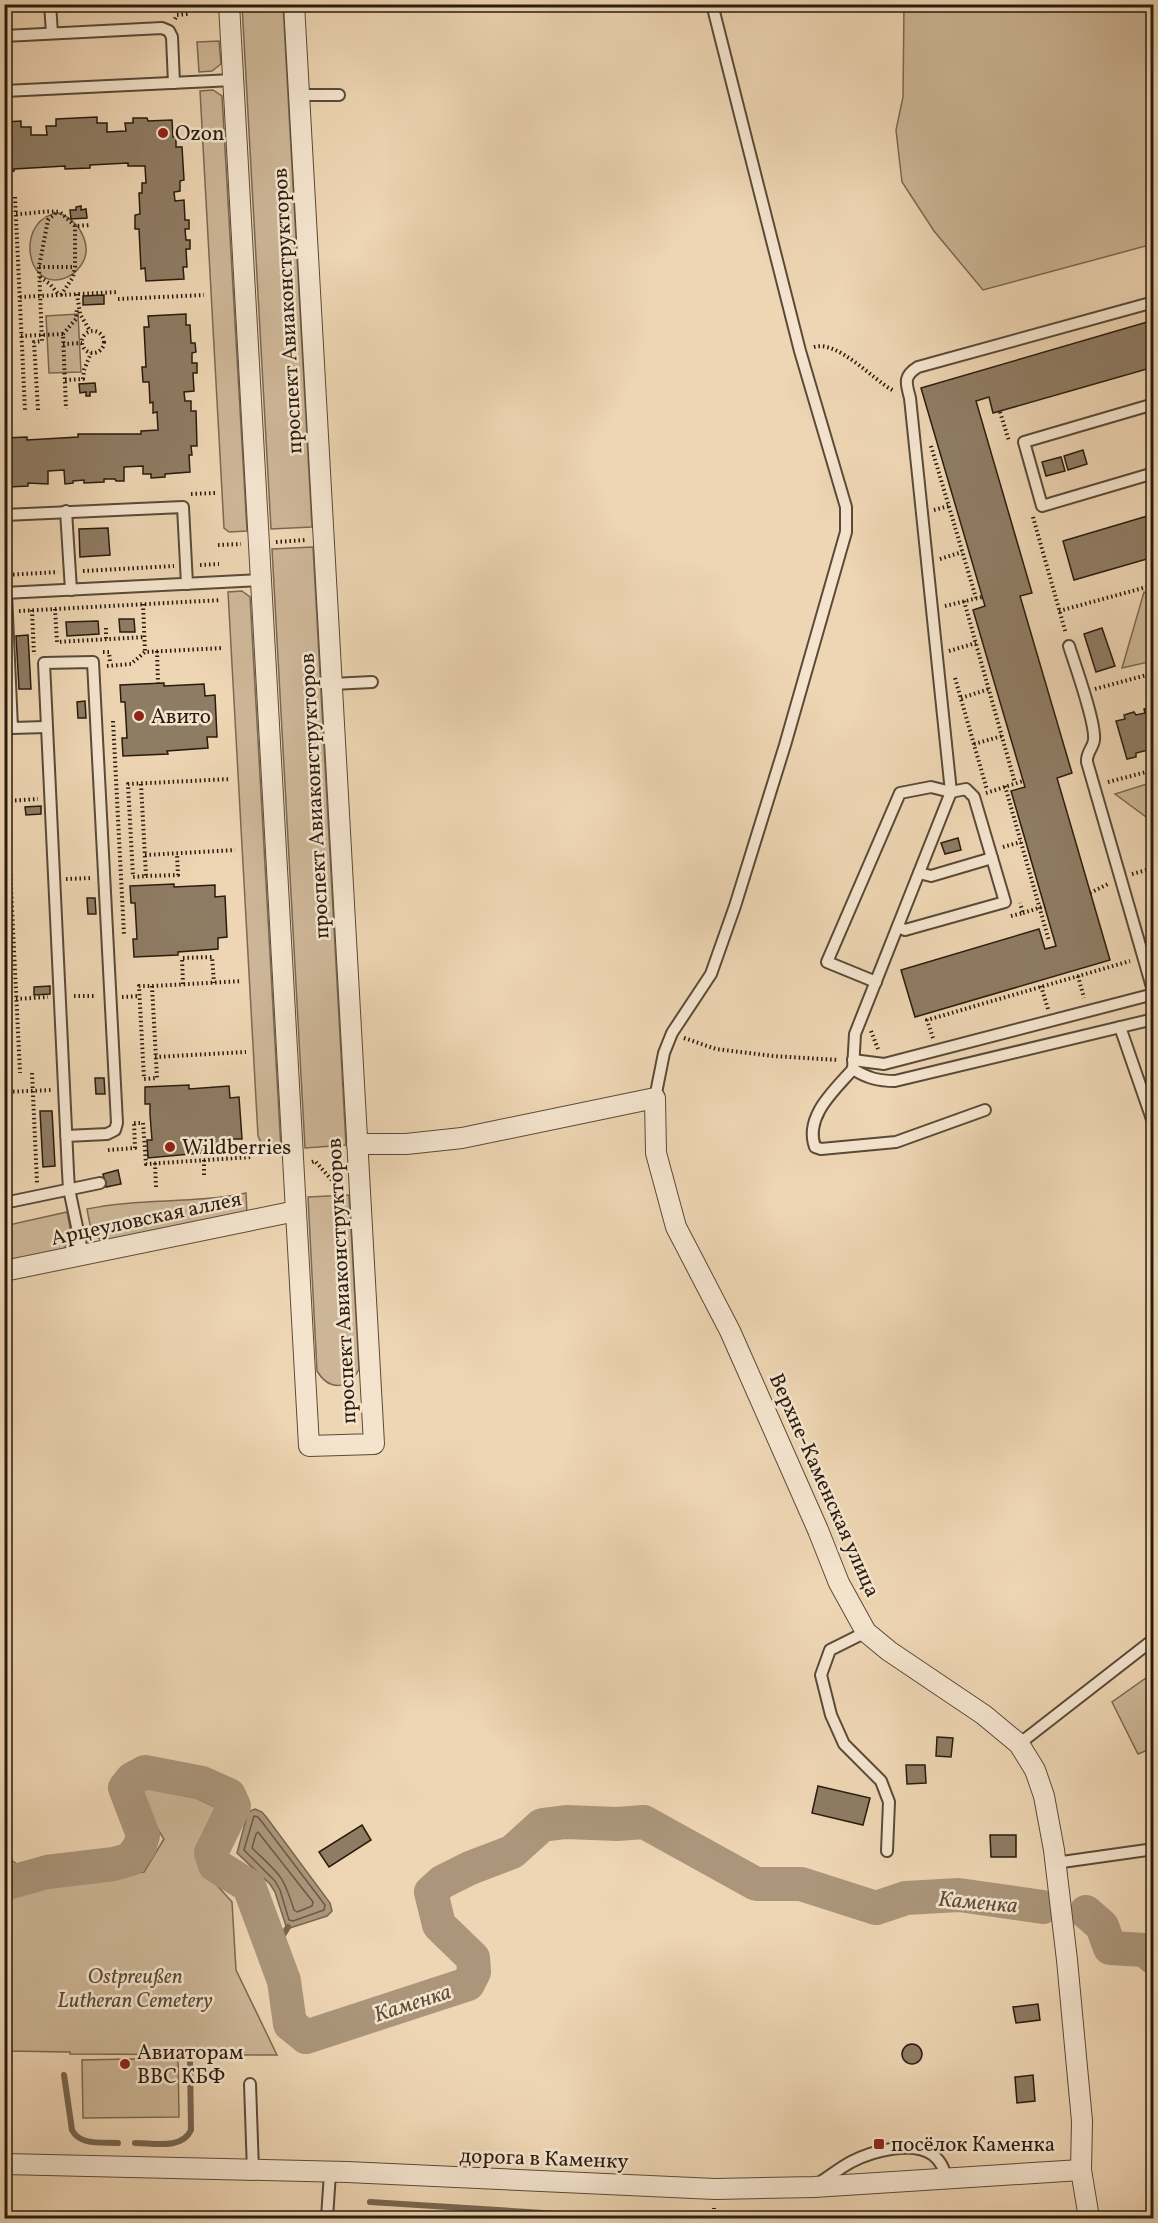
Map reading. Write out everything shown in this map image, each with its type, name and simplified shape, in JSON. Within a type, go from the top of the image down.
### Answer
[{"type":"street","name":"проспект Авиаконструкторов","points":[[229,4],[309,1446],[374,1444],[294,4]]},
{"type":"street","points":[[357,1144],[405,1144],[462,1138],[655,1098]]},
{"type":"street","name":"Верхне-Каменская улица","points":[[655,1098],[657,1153],[676,1227],[730,1331],[818,1530],[838,1583],[866,1632],[984,1715],[1019,1744],[1035,1770],[1044,1796],[1060,1899],[1082,2121],[1081,2170],[1089,2218]]},
{"type":"street","name":"Арцеуловская аллея","points":[[4,1271],[296,1211]]},
{"type":"street","name":"дорога в Каменку","points":[[4,2164],[330,2173],[715,2189],[814,2187],[1081,2170]]},
{"type":"lane","points":[[50,4],[52,33]]},
{"type":"lane","points":[[655,1098],[664,1053],[672,1034],[711,974],[735,906],[785,745],[846,532],[846,507],[800,351],[712,4]]},
{"type":"lane","points":[[4,36],[162,28],[169,31],[172,38],[174,83]]},
{"type":"lane","points":[[4,91],[234,80]]},
{"type":"lane","points":[[299,95],[339,95]]},
{"type":"lane","points":[[985,1110],[896,1142],[821,1149],[815,1147],[813,1124],[820,1107],[853,1064],[855,1034],[951,792],[910,398],[906,382],[910,372],[918,367],[1154,302]]},
{"type":"lane","points":[[1154,404],[1024,442],[1042,506],[1154,473]]},
{"type":"lane","points":[[4,515],[183,507],[187,584]]},
{"type":"lane","points":[[66,511],[71,590]]},
{"type":"lane","points":[[46,727],[12,728],[5,593],[261,580]]},
{"type":"lane","points":[[853,1064],[884,1064],[1154,994],[1087,758],[1094,741],[1093,726],[1069,646]]},
{"type":"lane","points":[[66,1136],[107,1134],[115,1130],[117,1123],[93,662],[44,663],[46,727],[50,799],[66,1136],[69,1189],[83,1255]]},
{"type":"lane","points":[[332,684],[372,682]]},
{"type":"lane","points":[[876,982],[827,962],[900,793],[931,787],[951,792],[966,789],[974,797],[1005,902],[905,930],[898,927]]},
{"type":"lane","points":[[919,873],[931,876],[992,858]]},
{"type":"lane","points":[[853,1064],[865,1076],[880,1081],[895,1081],[1154,1019]]},
{"type":"lane","points":[[1120,1027],[1154,1125]]},
{"type":"lane","points":[[4,1203],[100,1183]]},
{"type":"lane","points":[[866,1632],[830,1650],[821,1676],[831,1715],[844,1744],[881,1781],[889,1802],[887,1851]]},
{"type":"lane","points":[[1019,1744],[1154,1639]]},
{"type":"lane","points":[[1055,1863],[1154,1849]]},
{"type":"lane","points":[[250,2084],[253,2171]]},
{"type":"lane","points":[[814,2187],[850,2162],[875,2152],[908,2147],[932,2154],[942,2164],[947,2180]]},
{"type":"lane","points":[[327,2218],[330,2173]]},
{"type":"path","points":[[15,197],[25,411]]},
{"type":"path","points":[[16,214],[58,211],[75,226],[91,225]]},
{"type":"path","points":[[38,410],[34,342],[42,342],[39,267],[48,220],[58,211]]},
{"type":"path","points":[[60,295],[73,277],[75,226]]},
{"type":"path","points":[[39,267],[75,267]]},
{"type":"path","points":[[39,276],[60,295]]},
{"type":"path","points":[[20,297],[118,292]]},
{"type":"path","points":[[66,409],[63,334],[76,319],[77,294]]},
{"type":"path","points":[[118,299],[204,295]]},
{"type":"path","points":[[65,380],[83,379],[91,353],[101,350],[104,342],[100,333],[90,331],[84,323],[77,304]]},
{"type":"path","points":[[90,331],[83,337],[82,343],[83,348],[91,353]]},
{"type":"path","points":[[21,336],[63,334]]},
{"type":"path","points":[[63,344],[82,343]]},
{"type":"path","points":[[833,348],[895,392]]},
{"type":"path","points":[[1000,412],[1010,445]]},
{"type":"path","points":[[930,442],[976,598]]},
{"type":"path","points":[[1030,508],[1069,646]]},
{"type":"path","points":[[270,542],[313,540]]},
{"type":"path","points":[[218,545],[248,543]]},
{"type":"path","points":[[927,563],[962,552]]},
{"type":"path","points":[[4,574],[219,564]]},
{"type":"path","points":[[1058,611],[1154,585]]},
{"type":"path","points":[[932,610],[982,597]]},
{"type":"path","points":[[6,612],[221,600]]},
{"type":"path","points":[[964,601],[1016,783]]},
{"type":"path","points":[[143,604],[146,652]]},
{"type":"path","points":[[55,609],[57,642],[145,637]]},
{"type":"path","points":[[32,610],[34,634]]},
{"type":"path","points":[[106,628],[106,639]]},
{"type":"path","points":[[948,651],[976,643]]},
{"type":"path","points":[[118,665],[130,664],[146,652],[224,648]]},
{"type":"path","points":[[157,651],[158,683]]},
{"type":"path","points":[[1083,692],[1154,672]]},
{"type":"path","points":[[961,698],[989,690]]},
{"type":"path","points":[[974,744],[1002,736]]},
{"type":"path","points":[[4,744],[20,1074]]},
{"type":"path","points":[[1094,786],[1154,770]]},
{"type":"path","points":[[177,853],[178,874],[133,877],[128,784],[231,779]]},
{"type":"path","points":[[974,797],[1023,781]]},
{"type":"path","points":[[141,784],[146,876]]},
{"type":"path","points":[[1005,786],[1049,941]]},
{"type":"path","points":[[6,801],[50,799]]},
{"type":"path","points":[[1004,847],[1021,842]]},
{"type":"path","points":[[145,855],[235,850]]},
{"type":"path","points":[[54,880],[105,877]]},
{"type":"path","points":[[1023,913],[1045,906]]},
{"type":"path","points":[[183,984],[182,958],[212,957],[214,982]]},
{"type":"path","points":[[937,1050],[927,1020],[1143,957]]},
{"type":"path","points":[[1078,976],[1088,1011]]},
{"type":"path","points":[[152,986],[157,1078],[144,1079],[139,986],[242,981]]},
{"type":"path","points":[[1041,986],[1051,1020]]},
{"type":"path","points":[[672,1034],[716,1049],[853,1064]]},
{"type":"path","points":[[155,1057],[246,1052]]},
{"type":"path","points":[[32,1073],[38,1196]]},
{"type":"path","points":[[4,1092],[64,1090]]},
{"type":"path","points":[[134,1123],[143,1123],[146,1164],[252,1157]]},
{"type":"path","points":[[204,1160],[204,1177]]},
{"type":"path","points":[[305,1162],[315,1161],[338,1187],[347,1186]]},
{"type":"path","points":[[155,1163],[156,1188]]},
{"type":"green space","points":[[242,5],[283,5],[312,527],[271,529]]},
{"type":"green space","points":[[904,5],[1153,5],[1153,244],[983,290],[934,231],[902,182],[896,130],[903,97]]},
{"type":"green space","points":[[219,41],[221,64],[212,71],[199,72],[197,42]]},
{"type":"green space","points":[[213,90],[222,96],[247,531],[229,532],[224,528],[200,91]]},
{"type":"green space","points":[[59,213],[67,217],[79,229],[84,237],[86,253],[73,274],[62,279],[49,279],[39,273],[33,264],[30,251],[31,238],[36,226],[45,217]]},
{"type":"green space","points":[[78,314],[81,372],[49,373],[46,316]]},
{"type":"green space","points":[[313,547],[346,1145],[305,1148],[272,549]]},
{"type":"green space","points":[[242,591],[250,597],[281,1150],[266,1147],[258,1136],[228,592]]},
{"type":"green space","points":[[1144,592],[1153,597],[1153,661],[1122,668]]},
{"type":"green space","points":[[1153,782],[1153,822],[1115,794]]},
{"type":"green space","points":[[246,1193],[247,1214],[107,1242],[94,1234],[87,1209],[126,1203],[206,1199]]},
{"type":"green space","points":[[349,1195],[359,1369],[350,1381],[333,1385],[322,1378],[317,1371],[308,1197]]},
{"type":"green space","points":[[67,1212],[70,1238],[61,1251],[5,1262],[4,1226]]},
{"type":"green space","points":[[1153,1673],[1153,1748],[1138,1754],[1112,1702]]},
{"type":"green space","name":"Ostpreußen Lutheran Cemetery","points":[[169,1785],[217,1808],[205,1872],[232,1902],[236,1970],[277,2055],[70,2054],[70,2052],[5,2051],[5,1856],[43,1882],[144,1872],[164,1839],[132,1789]]},
{"type":"green space","points":[[178,2058],[179,2117],[83,2118],[82,2060]]},
{"type":"water","points":[[255,1809],[267,1818],[330,1903],[332,1911],[327,1916],[290,1928],[286,1926],[275,1892],[270,1884],[237,1853],[248,1812]]},
{"type":"building","points":[[13,4],[41,4],[41,10],[13,11]]},
{"type":"building","points":[[97,117],[97,123],[107,123],[107,132],[126,131],[125,123],[133,123],[133,118],[147,118],[148,121],[172,120],[176,147],[182,147],[184,180],[180,181],[180,191],[174,192],[175,201],[184,200],[185,220],[189,220],[189,229],[185,229],[186,240],[190,240],[190,249],[186,249],[187,267],[183,267],[184,279],[146,281],[145,268],[141,269],[139,229],[135,229],[135,215],[140,214],[139,193],[142,193],[142,183],[146,183],[145,166],[128,166],[128,163],[90,165],[90,168],[65,169],[65,166],[14,169],[14,171],[4,172],[4,122],[21,121],[21,127],[31,127],[31,135],[47,135],[46,126],[56,126],[56,119]]},
{"type":"building","points":[[81,206],[81,210],[86,209],[87,218],[71,219],[70,210],[76,210],[76,207]]},
{"type":"building","points":[[104,295],[104,304],[83,305],[83,296]]},
{"type":"building","points":[[186,314],[186,325],[190,325],[191,343],[195,343],[196,352],[192,353],[192,363],[197,363],[197,373],[193,373],[194,391],[184,392],[185,401],[191,401],[191,411],[196,411],[197,446],[191,446],[190,472],[165,474],[165,477],[151,478],[151,474],[143,474],[143,466],[124,467],[124,481],[104,479],[104,482],[84,483],[84,480],[65,484],[64,470],[48,471],[48,484],[28,483],[28,486],[8,487],[8,484],[4,484],[4,438],[27,437],[27,440],[78,437],[78,434],[141,434],[141,431],[158,430],[157,412],[153,413],[153,402],[150,403],[149,382],[143,382],[142,367],[146,367],[144,327],[149,327],[148,316]]},
{"type":"building","points":[[1154,320],[1154,367],[993,413],[989,397],[976,401],[1032,593],[1020,596],[1072,773],[1057,778],[1110,960],[915,1017],[901,970],[1039,929],[1045,949],[1056,946],[1011,791],[1025,787],[973,610],[985,606],[921,388]]},
{"type":"building","points":[[95,383],[96,392],[90,392],[90,396],[86,396],[86,392],[80,393],[79,384]]},
{"type":"building","points":[[1083,450],[1087,464],[1068,470],[1064,456]]},
{"type":"building","points":[[1061,457],[1065,471],[1046,476],[1042,462]]},
{"type":"building","points":[[1154,514],[1154,557],[1074,580],[1063,541]]},
{"type":"building","points":[[108,528],[110,555],[80,557],[79,529]]},
{"type":"building","points":[[119,619],[134,619],[135,632],[120,632]]},
{"type":"building","points":[[98,621],[99,634],[67,636],[66,622]]},
{"type":"building","points":[[1102,628],[1115,666],[1096,672],[1084,634]]},
{"type":"building","points":[[28,635],[31,689],[19,689],[16,636]]},
{"type":"building","points":[[164,683],[164,686],[204,684],[205,696],[215,695],[217,737],[207,737],[208,748],[167,751],[168,754],[123,756],[122,738],[127,738],[125,702],[121,702],[120,685]]},
{"type":"building","points":[[85,701],[86,718],[78,718],[77,702]]},
{"type":"building","points":[[1154,706],[1154,752],[1152,749],[1136,753],[1136,757],[1127,759],[1116,721],[1125,719],[1124,715],[1134,712],[1136,715],[1145,713],[1144,709]]},
{"type":"building","points":[[41,806],[41,814],[26,815],[25,807]]},
{"type":"building","points":[[958,838],[961,850],[945,854],[941,843]]},
{"type":"building","points":[[174,884],[174,887],[215,885],[215,897],[225,896],[227,937],[218,938],[218,949],[178,952],[178,955],[134,957],[133,939],[137,939],[135,903],[131,903],[130,886]]},
{"type":"building","points":[[87,898],[95,898],[96,914],[88,914]]},
{"type":"building","points":[[50,986],[50,994],[34,995],[34,987]]},
{"type":"building","points":[[95,1078],[104,1078],[105,1094],[96,1094]]},
{"type":"building","points":[[189,1085],[189,1089],[229,1086],[230,1098],[239,1097],[242,1139],[232,1139],[233,1150],[148,1158],[147,1140],[152,1140],[150,1104],[145,1104],[145,1087]]},
{"type":"building","points":[[40,1111],[52,1111],[55,1166],[43,1167]]},
{"type":"building","points":[[118,1170],[121,1184],[106,1187],[103,1174]]},
{"type":"building","points":[[937,1737],[953,1738],[951,1757],[936,1756]]},
{"type":"building","points":[[906,1765],[925,1765],[926,1783],[907,1784]]},
{"type":"building","points":[[818,1786],[870,1798],[863,1825],[812,1813]]},
{"type":"building","points":[[362,1825],[371,1840],[329,1867],[319,1852]]},
{"type":"building","points":[[990,1835],[1016,1835],[1016,1857],[991,1857]]},
{"type":"building","points":[[1038,2004],[1040,2020],[1016,2023],[1013,2007]]},
{"type":"building","points":[[912,2044],[919,2047],[922,2054],[919,2061],[912,2064],[905,2061],[902,2054],[905,2047]]},
{"type":"building","points":[[1033,2075],[1035,2101],[1017,2103],[1015,2077]]},
{"type":"waterway","name":"Каменка","points":[[4,1884],[47,1872],[114,1864],[131,1859],[140,1846],[143,1835],[125,1788],[132,1779],[145,1772],[202,1783],[229,1795],[234,1806],[211,1853],[215,1865],[249,1886],[284,1981],[290,2024],[306,2037],[468,1984],[474,1972],[473,1958],[439,1925],[431,1892],[442,1882],[470,1868],[512,1852],[542,1825],[566,1822],[617,1824],[644,1822],[756,1884],[801,1884],[876,1908],[906,1898],[959,1895],[1043,1907]]},
{"type":"waterway","name":"Каменка","points":[[1086,1912],[1102,1926],[1110,1948],[1145,1950],[1154,1958]]},
{"type":"waterway","points":[[272,1945],[282,1937],[288,1927]]},
{"type":"waterway","points":[[135,2143],[174,2143],[187,2136],[191,2130],[190,2061]]},
{"type":"waterway","points":[[64,2075],[72,2130],[80,2139],[86,2141],[118,2143]]},
{"type":"waterway","points":[[370,2202],[624,2218]]},
{"type":"place","name":"Ozon","points":[[163,133]]},
{"type":"place","name":"Авито","points":[[139,716]]},
{"type":"place","name":"Wildberries","points":[[170,1147]]},
{"type":"place","name":"Авиаторам ВВС КБФ","points":[[125,2064]]},
{"type":"place","name":"посёлок Каменка","points":[[879,2144]]}]
